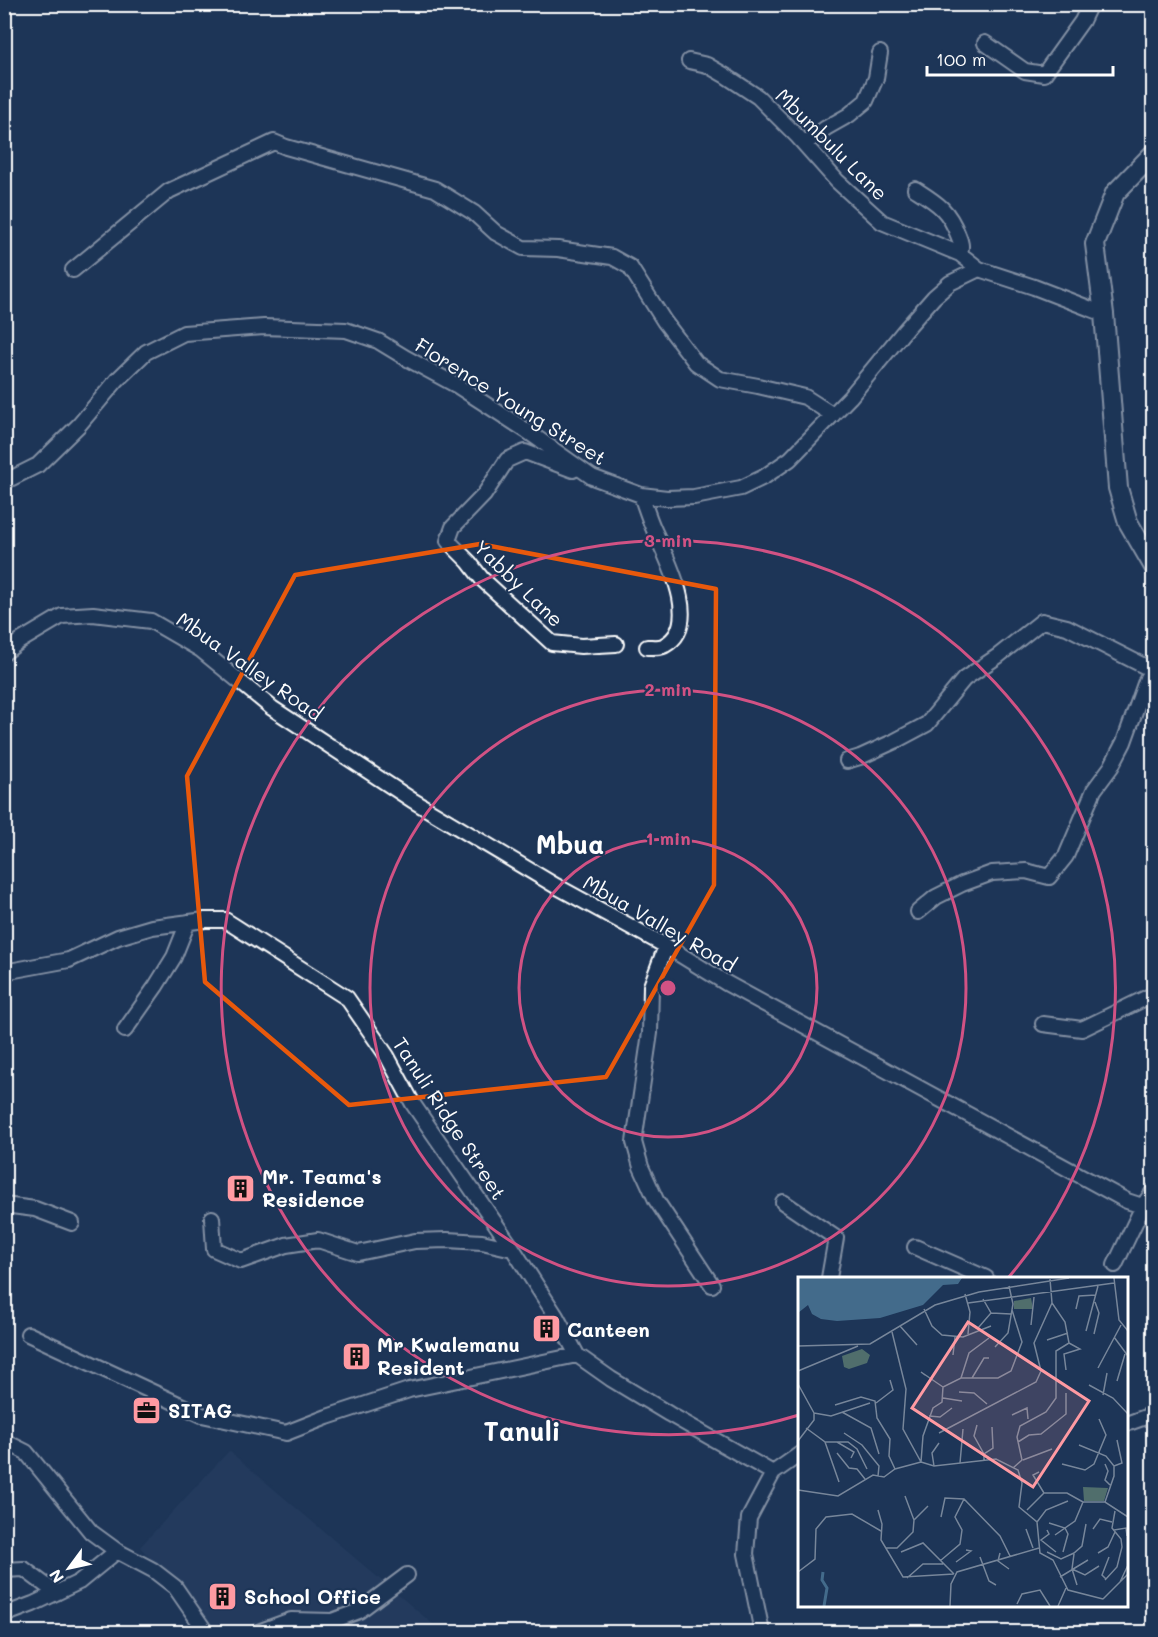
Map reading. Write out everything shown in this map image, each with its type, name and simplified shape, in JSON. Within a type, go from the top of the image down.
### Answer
[{"type":"street","points":[[985,43],[1025,71],[1044,74],[1082,21],[1090,4]]},
{"type":"street","points":[[804,144],[849,115],[866,101],[876,78],[880,53]]},
{"type":"street","name":"Mbumbulu Lane","points":[[689,61],[707,65],[758,97],[837,181],[882,222],[960,254],[979,269]]},
{"type":"street","points":[[74,270],[169,191],[274,142],[435,189],[474,213],[496,233],[523,248],[558,249],[612,257],[630,267],[664,321],[696,363],[720,379],[805,397],[833,415]]},
{"type":"street","points":[[1154,153],[1116,193],[1095,244],[1104,314],[1118,488],[1128,522],[1154,567]]},
{"type":"street","points":[[915,189],[939,204],[952,220],[962,246],[960,254]]},
{"type":"street","points":[[979,269],[1104,314]]},
{"type":"street","name":"Florence Young Street","points":[[4,482],[38,465],[79,425],[117,380],[146,352],[184,333],[264,327],[346,330],[378,340],[456,385],[592,477],[641,495],[667,498],[694,497],[741,488],[764,477],[790,459],[850,397],[934,297],[950,283],[979,269]]},
{"type":"street","name":"Yabby Lane","points":[[592,477],[525,452],[507,460],[484,495],[453,527],[448,541],[482,579],[552,643],[581,646],[616,645]]},
{"type":"street","points":[[641,495],[679,590],[681,615],[677,635],[664,647],[647,647]]},
{"type":"street","name":"Mbua Valley Road","points":[[4,652],[62,616],[93,614],[151,621],[201,650],[272,708],[412,800],[556,886],[666,946],[736,988],[1127,1200],[1148,1208]]},
{"type":"street","points":[[847,761],[886,745],[927,724],[964,679],[998,656],[1042,621],[1067,627],[1153,671],[1147,678],[1124,742],[1111,767],[1094,790],[1066,856],[1049,877],[1026,870],[992,873],[936,897],[918,912]]},
{"type":"street","name":"Tanuli Ridge Street","points":[[4,972],[69,960],[118,937],[152,927],[206,920],[225,921],[347,998],[387,1056],[413,1104],[513,1249],[556,1316],[577,1355],[659,1408],[773,1473]]},
{"type":"street","points":[[125,1030],[174,957],[188,922]]},
{"type":"street","points":[[666,946],[651,986],[650,1033],[634,1142],[641,1167],[657,1200],[712,1285]]},
{"type":"street","points":[[1043,1024],[1082,1029],[1154,994]]},
{"type":"street","points":[[1115,1265],[1148,1208],[1154,1190]]},
{"type":"street","points":[[783,1202],[836,1238],[829,1277]]},
{"type":"street","points":[[4,1206],[35,1209],[72,1223]]},
{"type":"street","points":[[212,1218],[214,1249],[241,1261],[286,1245],[318,1240],[358,1253],[416,1241],[447,1240],[482,1242],[513,1249]]},
{"type":"street","points":[[915,1247],[984,1277]]},
{"type":"street","points":[[28,1334],[202,1415],[286,1432],[410,1390],[577,1355]]},
{"type":"street","points":[[1128,1423],[1154,1414]]},
{"type":"street","points":[[4,1441],[26,1452],[91,1532],[117,1551],[153,1570],[175,1587],[206,1632]]},
{"type":"street","points":[[762,1632],[746,1554],[749,1518],[773,1473],[798,1455]]},
{"type":"street","points":[[4,1615],[79,1582],[117,1551]]},
{"type":"street","points":[[4,1570],[24,1569],[56,1593]]},
{"type":"street","points":[[258,1632],[291,1620],[332,1621],[341,1618],[359,1611],[407,1575]]},
{"type":"highlighted area","points":[[480,544],[716,589],[714,885],[606,1077],[349,1105],[205,982],[187,776],[295,575]]},
{"type":"shaded area","points":[[229,1451],[442,1632],[220,1632],[140,1547]]},
{"type":"place","name":"Mr. Teama's Residence","points":[[241,1188]]},
{"type":"place","name":"Canteen","points":[[546,1329]]},
{"type":"place","name":"Mr Kwalemanu Resident","points":[[356,1356]]},
{"type":"place","name":"SITAG","points":[[147,1410]]},
{"type":"place","name":"School Office","points":[[223,1596]]},
{"type":"district","name":"Mbua","points":[[570,844]]},
{"type":"district","name":"Tanuli","points":[[522,1431]]}]
